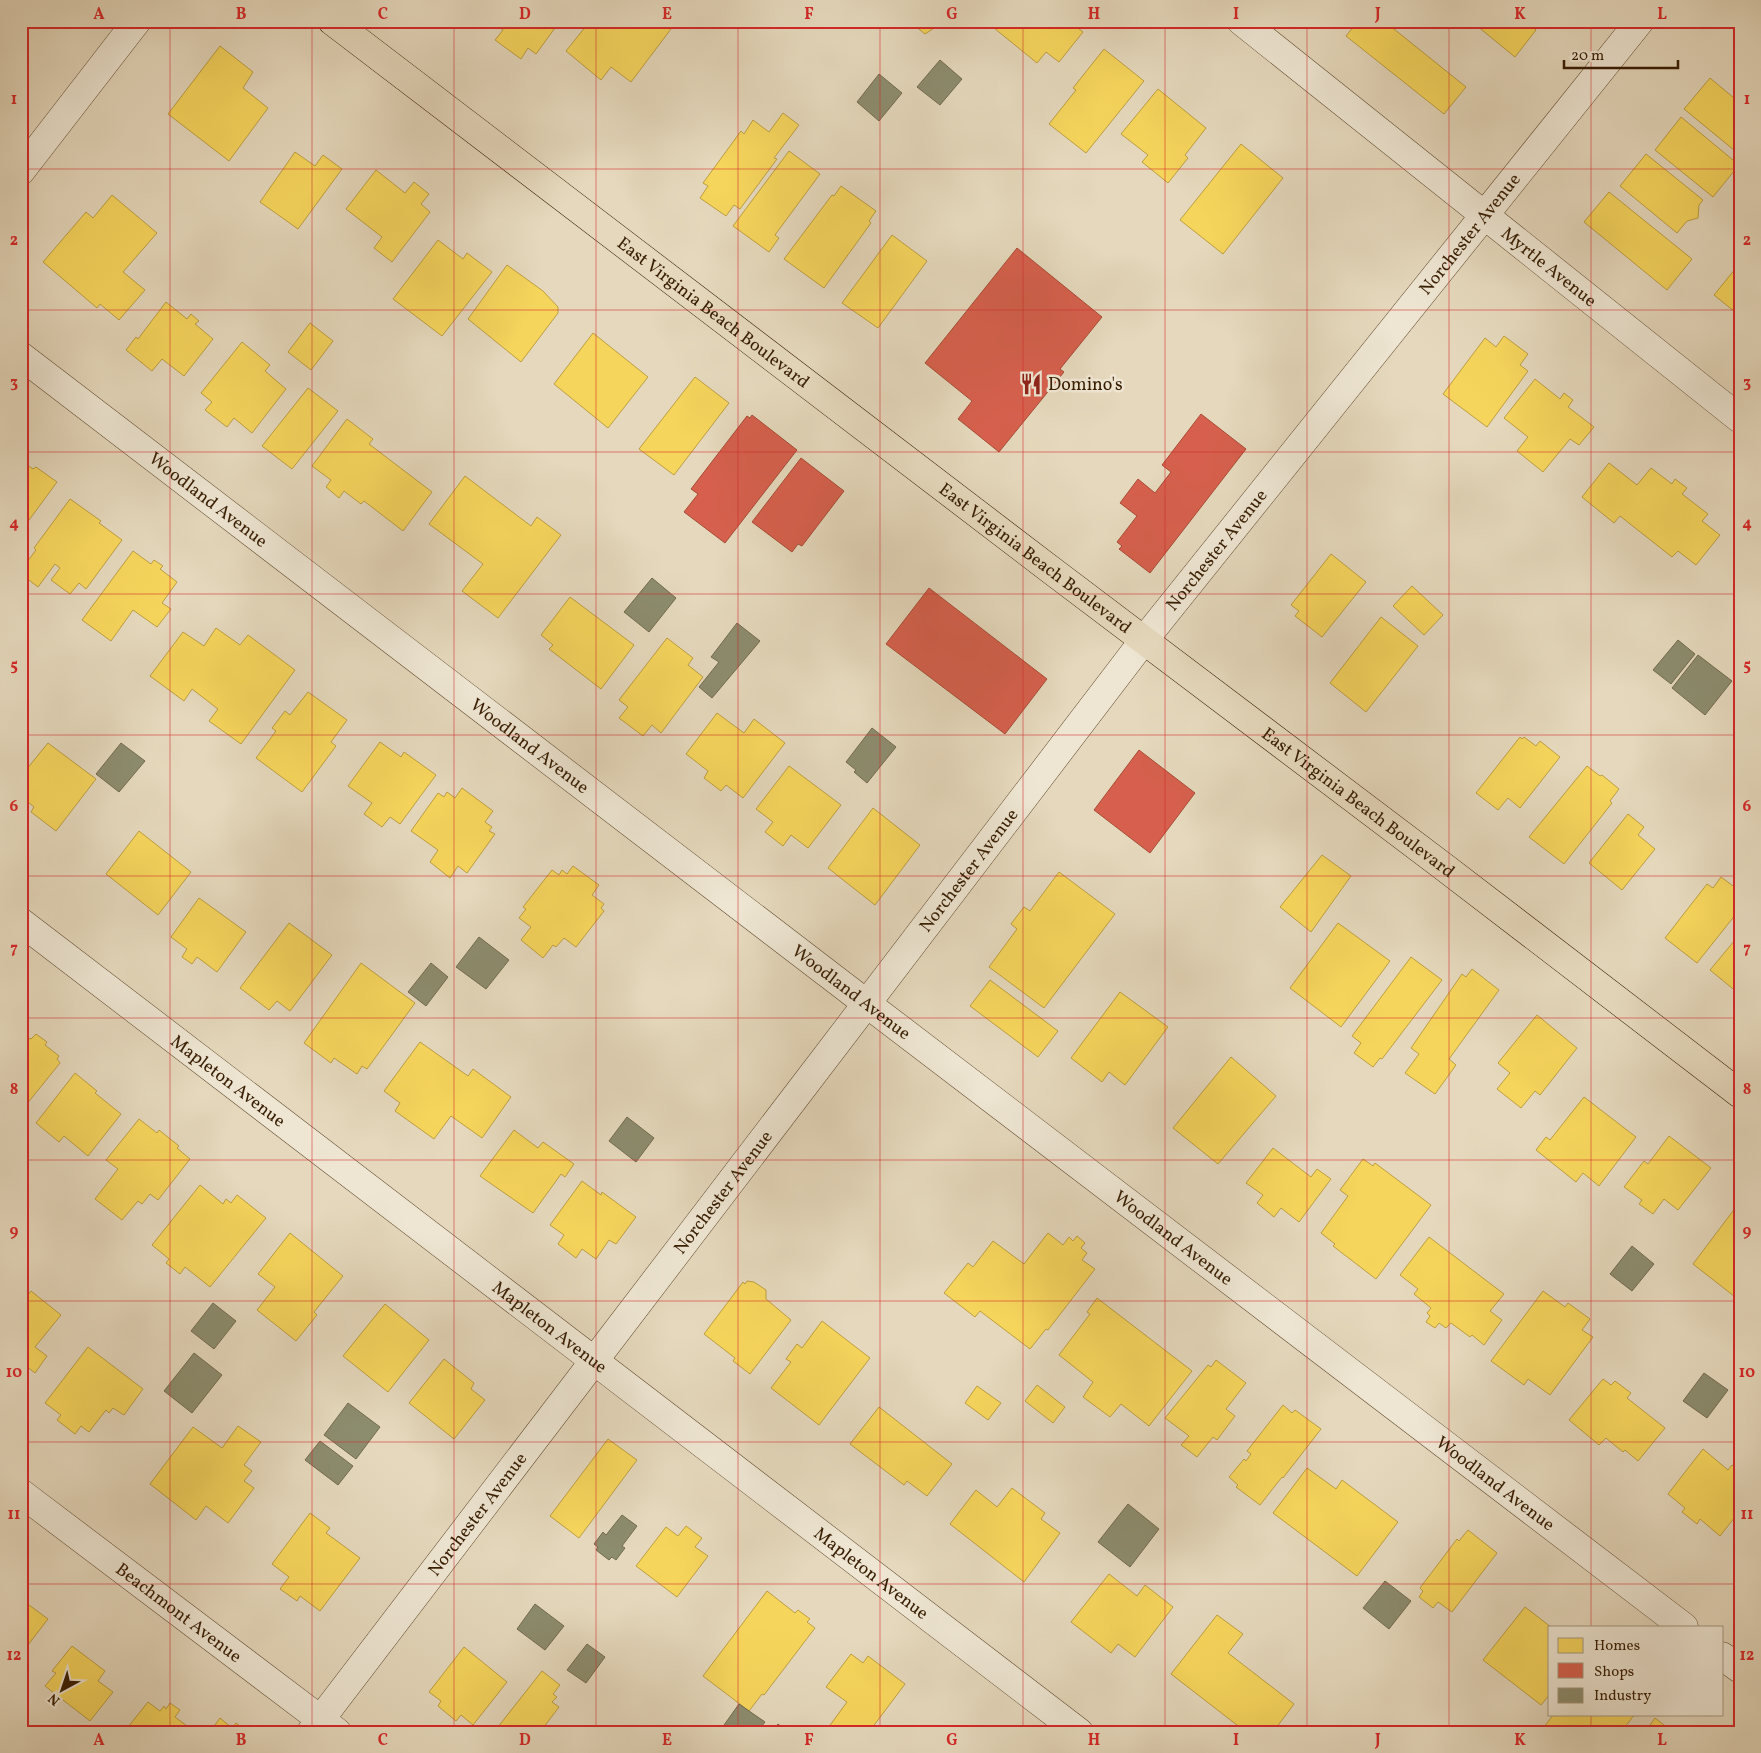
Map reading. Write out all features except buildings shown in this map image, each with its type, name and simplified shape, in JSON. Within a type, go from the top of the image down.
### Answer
[{"type":"main road","name":"East Virginia Beach Boulevard","points":[[332,21],[1144,640],[1452,872],[1740,1094]]},
{"type":"street","points":[[21,172],[137,21]]},
{"type":"street","name":"Myrtle Avenue","points":[[1241,21],[1740,419]]},
{"type":"street","name":"Norchester Avenue","points":[[323,1728],[594,1361],[1144,640],[1640,21]]},
{"type":"street","name":"Woodland Avenue","points":[[21,356],[1683,1626]]},
{"type":"street","name":"Mapleton Avenue","points":[[21,922],[1079,1732]]},
{"type":"street","name":"Beachmont Avenue","points":[[21,1493],[323,1728]]},
{"type":"street","points":[[1724,1657],[1740,1669]]},
{"type":"place","name":"Domino's","points":[[1031,384]]}]
